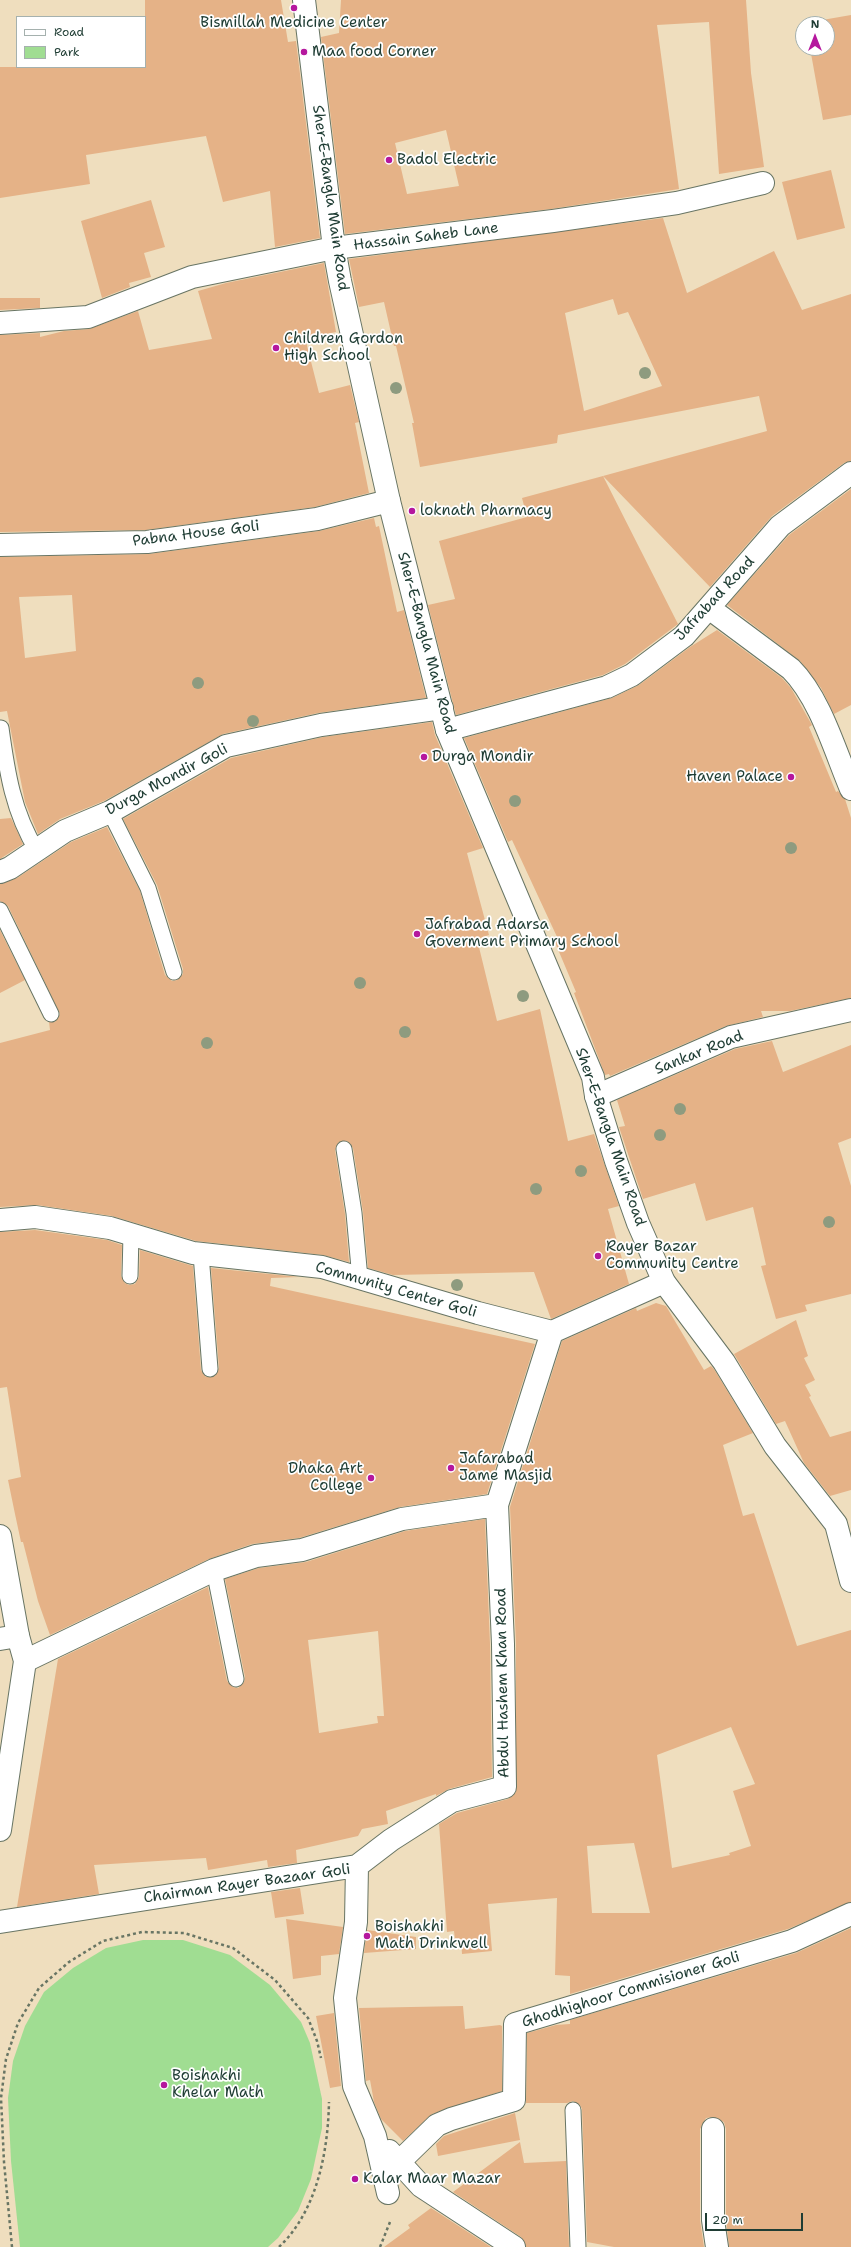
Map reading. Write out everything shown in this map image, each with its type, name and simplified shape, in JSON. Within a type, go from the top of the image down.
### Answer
[{"type":"street","name":"Sher-E-Bangla Main Road","points":[[304,0],[334,248],[389,502],[447,730],[593,1077],[596,1096],[638,1223],[664,1282],[724,1362],[775,1446],[843,1523],[851,1581]]},
{"type":"street","name":"Hassain Saheb Lane","points":[[0,323],[88,317],[192,277],[334,248],[554,221],[670,204],[763,183]]},
{"type":"street","name":"Jafrabad Road","points":[[447,730],[607,687],[632,675],[684,636],[780,526],[851,473]]},
{"type":"street","name":"Pabna House Goli","points":[[0,545],[147,542],[316,519],[389,502]]},
{"type":"street","points":[[709,608],[786,664],[801,679],[819,713],[851,789]]},
{"type":"street","name":"Durga Mondir Goli","points":[[0,872],[10,868],[37,851],[64,831],[110,812],[226,746],[321,725],[442,708]]},
{"type":"street","name":"Sankar Road","points":[[596,1096],[731,1037],[851,1010]]},
{"type":"street","name":"Community Center Goli","points":[[0,1220],[35,1217],[110,1228],[200,1254],[322,1267],[478,1313],[552,1332]]},
{"type":"street","points":[[25,1661],[214,1570],[256,1556],[302,1550],[402,1519],[497,1505],[552,1332],[664,1282]]},
{"type":"street","name":"Abdul Hashem Khan Road","points":[[357,1866],[391,1840],[452,1801],[505,1787],[503,1644],[497,1505]]},
{"type":"street","points":[[0,1536],[9,1637],[25,1661],[0,1830]]},
{"type":"street","name":"Chairman Rayer Bazaar Goli","points":[[0,1922],[357,1866],[356,1922],[346,1998],[354,2086],[375,2136],[388,2193]]},
{"type":"street","name":"Ghodhighoor Commisioner Goli","points":[[400,2161],[437,2125],[514,2100],[515,2024],[792,1941],[851,1914]]},
{"type":"street","points":[[713,2129],[713,2220],[717,2247]]},
{"type":"street","points":[[375,2136],[422,2186],[514,2247]]},
{"type":"lane","points":[[1,728],[9,783],[17,811],[37,851]]},
{"type":"lane","points":[[110,812],[148,888],[174,972]]},
{"type":"lane","points":[[0,910],[51,1014]]},
{"type":"lane","points":[[344,1149],[354,1214],[360,1279]]},
{"type":"lane","points":[[130,1276],[131,1234]]},
{"type":"lane","points":[[200,1254],[210,1369]]},
{"type":"lane","points":[[214,1570],[236,1679]]},
{"type":"lane","points":[[574,2110],[578,2247]]},
{"type":"path","points":[[12,2247],[5,2170],[1,2098],[6,2059],[18,2023],[39,1988],[68,1962],[103,1941],[142,1932],[184,1932],[233,1948],[275,1980],[308,2018],[317,2041],[322,2063]]},
{"type":"path","points":[[279,2247],[304,2214],[318,2181],[328,2129],[329,2098]]},
{"type":"green space","name":"Boishakhi Khelar Math","points":[[143,1940],[183,1940],[230,1955],[270,1985],[301,2022],[310,2043],[322,2099],[322,2128],[311,2179],[298,2211],[278,2238],[268,2247],[20,2247],[11,2161],[8,2098],[13,2061],[25,2026],[44,1992],[73,1968],[106,1948]]},
{"type":"building","points":[[145,0],[281,0],[288,42],[296,41],[320,238],[275,247],[270,191],[223,202],[206,136],[86,155],[90,184],[0,198],[0,67],[146,68]]},
{"type":"building","points":[[341,0],[746,0],[751,73],[764,167],[719,174],[709,22],[657,25],[679,189],[551,209],[345,234],[321,37],[339,33]],"holes":[[[446,130],[459,186],[407,194],[395,143]]]},
{"type":"building","points":[[851,15],[851,115],[823,120],[811,56],[835,56],[835,18]]},
{"type":"building","points":[[831,170],[845,228],[797,240],[782,182]]},
{"type":"building","points":[[151,200],[165,247],[144,253],[151,277],[129,283],[130,287],[102,298],[81,221]]},
{"type":"building","points":[[663,218],[687,293],[774,251],[802,310],[851,294],[851,461],[844,463],[772,516],[710,587],[603,476],[767,431],[759,396],[558,435],[557,443],[420,467],[412,423],[414,423],[384,302],[359,307],[349,259]],"holes":[[[613,299],[618,315],[628,312],[662,386],[584,411],[565,313]]]},
{"type":"building","points":[[324,263],[336,332],[305,338],[319,393],[350,385],[359,422],[355,423],[369,493],[315,507],[146,530],[0,532],[0,335],[40,333],[40,337],[64,331],[89,329],[138,311],[149,350],[212,339],[198,291],[226,283]]},
{"type":"building","points":[[0,298],[40,298],[40,308],[0,310]]},
{"type":"building","points":[[603,476],[678,624],[625,664],[603,675],[456,715],[428,605],[455,599],[439,541],[527,517],[522,498]]},
{"type":"building","points":[[851,489],[851,705],[834,714],[821,688],[800,661],[727,605],[789,535]]},
{"type":"building","points":[[374,518],[376,527],[379,526],[397,612],[404,610],[426,698],[318,713],[223,734],[104,801],[60,819],[38,834],[25,802],[7,711],[0,712],[0,557],[149,554],[319,531]],"holes":[[[72,595],[76,651],[25,658],[19,597]]]},
{"type":"building","points":[[717,630],[782,678],[791,688],[812,725],[809,727],[836,792],[838,791],[845,799],[851,818],[851,998],[790,1011],[761,1011],[763,1017],[726,1026],[610,1076],[609,1074],[605,1075],[574,993],[576,992],[554,940],[558,939],[512,840],[508,842],[464,738],[612,698],[639,685],[690,647]]},
{"type":"building","points":[[432,722],[435,735],[483,848],[467,853],[489,935],[477,939],[497,1021],[540,1009],[568,1141],[594,1134],[619,1206],[608,1209],[629,1284],[551,1319],[534,1272],[393,1275],[368,1268],[363,1212],[353,1148],[347,1141],[339,1142],[335,1150],[345,1214],[349,1262],[323,1255],[196,1241],[112,1216],[37,1205],[0,1207],[0,1043],[50,1030],[49,1022],[55,1022],[60,1014],[8,906],[0,901],[0,884],[17,878],[71,842],[107,827],[140,891],[165,975],[172,981],[177,980],[183,974],[183,969],[157,885],[123,819],[231,758],[323,737]]},
{"type":"building","points":[[11,818],[23,844],[0,859],[0,819]]},
{"type":"building","points":[[0,930],[25,980],[0,993]]},
{"type":"building","points":[[772,1041],[783,1072],[851,1045],[851,1138],[838,1143],[851,1186],[851,1294],[805,1305],[807,1311],[776,1319],[761,1266],[766,1265],[753,1207],[706,1221],[695,1183],[643,1199],[619,1127],[625,1126],[617,1100],[735,1049]]},
{"type":"building","points":[[35,1230],[107,1240],[122,1245],[121,1276],[125,1283],[129,1285],[135,1284],[139,1277],[140,1250],[193,1266],[201,1370],[206,1377],[215,1376],[219,1368],[211,1268],[299,1277],[271,1278],[270,1286],[535,1344],[487,1494],[400,1507],[299,1538],[252,1544],[209,1559],[50,1635],[38,1601],[23,1542],[21,1542],[8,1480],[21,1477],[7,1387],[0,1388],[0,1232]]},
{"type":"building","points":[[656,1303],[666,1306],[704,1370],[711,1366],[714,1369],[753,1433],[723,1445],[743,1516],[754,1513],[797,1646],[851,1630],[851,1902],[788,1929],[570,1994],[570,1976],[555,1975],[557,1898],[488,1904],[492,1951],[462,1954],[461,1939],[455,1939],[454,1931],[447,1932],[439,1824],[457,1813],[508,1799],[516,1792],[516,1644],[510,1507],[562,1341],[636,1308],[637,1311]],"holes":[[[731,1727],[755,1784],[733,1791],[751,1846],[729,1853],[730,1855],[672,1868],[657,1755]],[[634,1843],[650,1913],[592,1913],[587,1846]]]},
{"type":"building","points":[[796,1320],[808,1356],[804,1358],[815,1380],[805,1385],[811,1396],[809,1397],[830,1437],[851,1431],[851,1490],[830,1496],[804,1463],[785,1421],[776,1424],[734,1354]]},
{"type":"building","points":[[485,1519],[490,1644],[492,1777],[449,1789],[436,1796],[436,1794],[386,1811],[388,1824],[362,1829],[358,1836],[296,1850],[297,1863],[268,1867],[267,1860],[208,1870],[206,1858],[94,1865],[99,1894],[17,1907],[58,1659],[208,1587],[227,1681],[233,1687],[238,1688],[244,1682],[245,1677],[225,1579],[259,1568],[306,1562],[405,1531]],"holes":[[[378,1631],[384,1716],[377,1716],[378,1723],[319,1733],[308,1640]]]},
{"type":"building","points":[[300,1888],[304,1914],[275,1918],[271,1892]]},
{"type":"building","points":[[286,1919],[343,1927],[339,1954],[321,1956],[321,1975],[293,1979]]},
{"type":"building","points":[[851,1928],[851,2247],[729,2247],[726,2219],[726,2129],[724,2122],[713,2117],[706,2118],[700,2129],[700,2220],[704,2247],[614,2247],[587,2242],[582,2109],[580,2105],[573,2101],[567,2103],[526,2103],[527,2033],[556,2025],[570,2024],[570,2020],[796,1953]]},
{"type":"building","points":[[367,1930],[416,1937],[416,1949],[364,1953]]},
{"type":"building","points":[[463,2006],[465,2029],[502,2026],[502,2091],[432,2114],[403,2141],[381,2119],[374,2102],[370,2080],[366,2081],[359,2008]]},
{"type":"building","points":[[334,2013],[341,2086],[330,2088],[316,2016]]},
{"type":"building","points":[[515,2113],[520,2140],[438,2156],[436,2144],[444,2136]]},
{"type":"building","points":[[520,2142],[524,2163],[566,2161],[569,2247],[526,2247],[521,2237],[453,2192]]},
{"type":"building","points":[[431,2208],[491,2247],[384,2247],[410,2228],[408,2225]]},
{"type":"place","name":"Bismillah Medicine Center","points":[[294,8]]},
{"type":"place","name":"Maa food Corner","points":[[304,52]]},
{"type":"place","name":"Badol Electric","points":[[389,160]]},
{"type":"place","name":"Children Gordon High School","points":[[276,348]]},
{"type":"place","name":"loknath Pharmacy","points":[[412,511]]},
{"type":"place","name":"Durga Mondir","points":[[424,757]]},
{"type":"place","name":"Haven Palace","points":[[791,777]]},
{"type":"place","name":"Jafrabad Adarsa Goverment Primary School","points":[[417,934]]},
{"type":"place","name":"Rayer Bazar Community Centre","points":[[598,1256]]},
{"type":"place","name":"Jafarabad Jame Masjid","points":[[451,1468]]},
{"type":"place","name":"Dhaka Art College","points":[[371,1478]]},
{"type":"place","name":"Boishakhi Math Drinkwell","points":[[367,1936]]},
{"type":"place","name":"Boishakhi Khelar Math","points":[[164,2085]]},
{"type":"place","name":"Kalar Maar Mazar","points":[[355,2179]]}]
